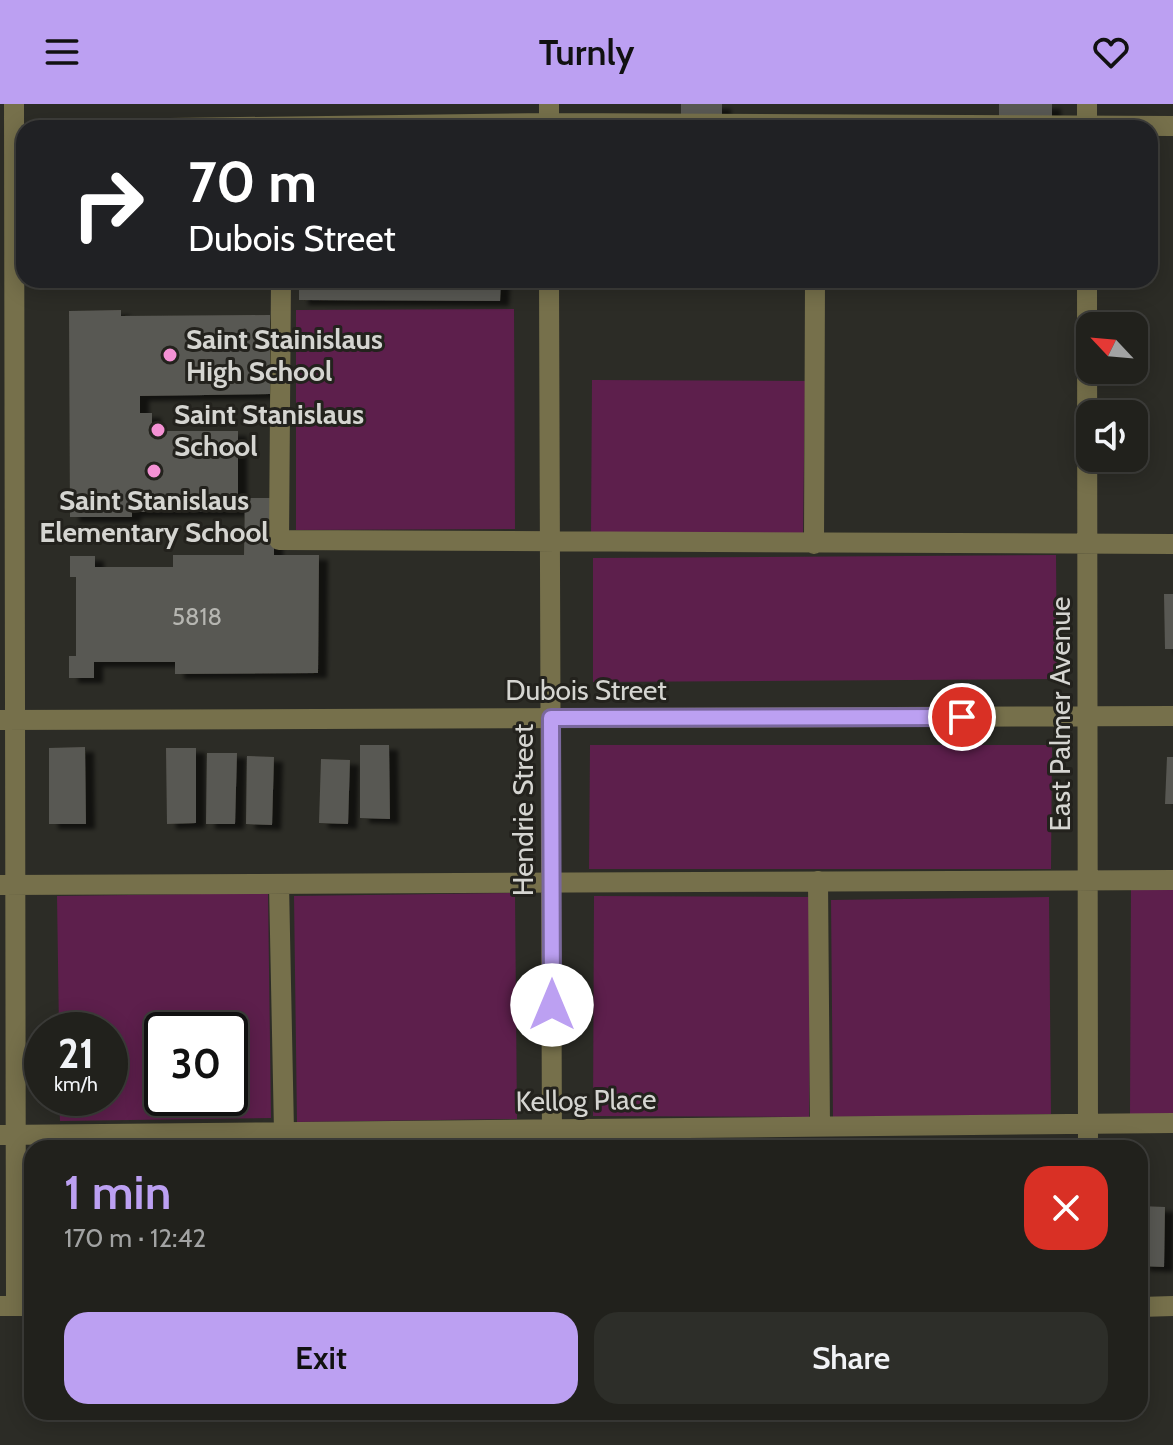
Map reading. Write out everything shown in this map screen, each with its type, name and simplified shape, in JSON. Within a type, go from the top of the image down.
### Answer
[{"type":"street","points":[[14,104],[7,235],[7,549],[8,1135],[16,1306]]},
{"type":"street","points":[[489,120],[616,120]]},
{"type":"street","points":[[281,288],[279,540],[1173,544]]},
{"type":"street","name":"Hendrie Street","points":[[549,288],[552,1138]]},
{"type":"street","points":[[814,544],[815,288]]},
{"type":"street","name":"East Palmer Avenue","points":[[1087,288],[1088,1140]]},
{"type":"street","name":"Dubois Street","points":[[8,720],[1173,716]]},
{"type":"street","points":[[8,885],[1173,880]]},
{"type":"street","points":[[818,881],[820,1126]]},
{"type":"street","points":[[279,884],[284,1132]]},
{"type":"street","name":"Kellog Place","points":[[8,1135],[284,1132],[552,1138],[820,1126],[1173,1123]]},
{"type":"street","points":[[1148,1307],[1173,1306]]},
{"type":"shaded area","points":[[514,309],[515,529],[296,530],[296,310]]},
{"type":"shaded area","points":[[592,380],[805,381],[803,535],[591,534]]},
{"type":"shaded area","points":[[1056,555],[1057,679],[593,682],[593,558]]},
{"type":"shaded area","points":[[590,745],[1052,745],[1051,869],[589,869]]},
{"type":"shaded area","points":[[1131,889],[1173,889],[1173,1114],[1130,1114]]},
{"type":"shaded area","points":[[268,893],[271,1118],[60,1121],[60,1116],[128,1116],[128,1012],[59,1012],[57,896]]},
{"type":"shaded area","points":[[515,893],[517,1119],[297,1122],[294,896]]},
{"type":"shaded area","points":[[594,896],[811,897],[809,1117],[593,1116]]},
{"type":"shaded area","points":[[1049,897],[1051,1114],[833,1117],[831,900]]},
{"type":"shaded area","points":[[595,1139],[1056,1139],[1056,1140]]},
{"type":"building","points":[[681,104],[722,104],[722,117],[681,117]]},
{"type":"building","points":[[999,104],[1052,104],[1052,117],[999,117]]},
{"type":"building","points":[[299,288],[501,288],[500,301],[299,300]]},
{"type":"building","points":[[121,310],[121,316],[270,315],[270,394],[140,396],[140,413],[152,413],[152,431],[238,431],[238,511],[132,512],[132,517],[70,517],[69,311]]},
{"type":"building","points":[[245,498],[274,498],[274,555],[319,555],[318,673],[175,674],[175,662],[94,662],[94,678],[69,678],[69,656],[76,656],[76,577],[70,577],[70,556],[95,556],[95,567],[173,567],[173,555],[244,555]]},
{"type":"building","points":[[1164,594],[1173,594],[1173,649],[1165,649]]},
{"type":"building","points":[[360,745],[389,745],[390,819],[360,818]]},
{"type":"building","points":[[85,747],[86,824],[49,824],[49,748]]},
{"type":"building","points":[[166,748],[196,748],[196,823],[167,824]]},
{"type":"building","points":[[207,753],[237,753],[235,824],[206,824]]},
{"type":"building","points":[[247,756],[274,757],[272,825],[246,824]]},
{"type":"building","points":[[1167,757],[1173,757],[1173,804],[1165,804]]},
{"type":"building","points":[[321,759],[350,760],[348,824],[319,823]]},
{"type":"building","points":[[1148,1206],[1165,1207],[1164,1267],[1148,1266]]},
{"type":"place","name":"Saint Stainislaus High School","points":[[170,355]]},
{"type":"place","name":"Saint Stanislaus School","points":[[158,430]]},
{"type":"place","name":"Saint Stanislaus Elementary School","points":[[154,471]]},
{"type":"route","points":[[552,1005],[551,718],[962,717]]}]
